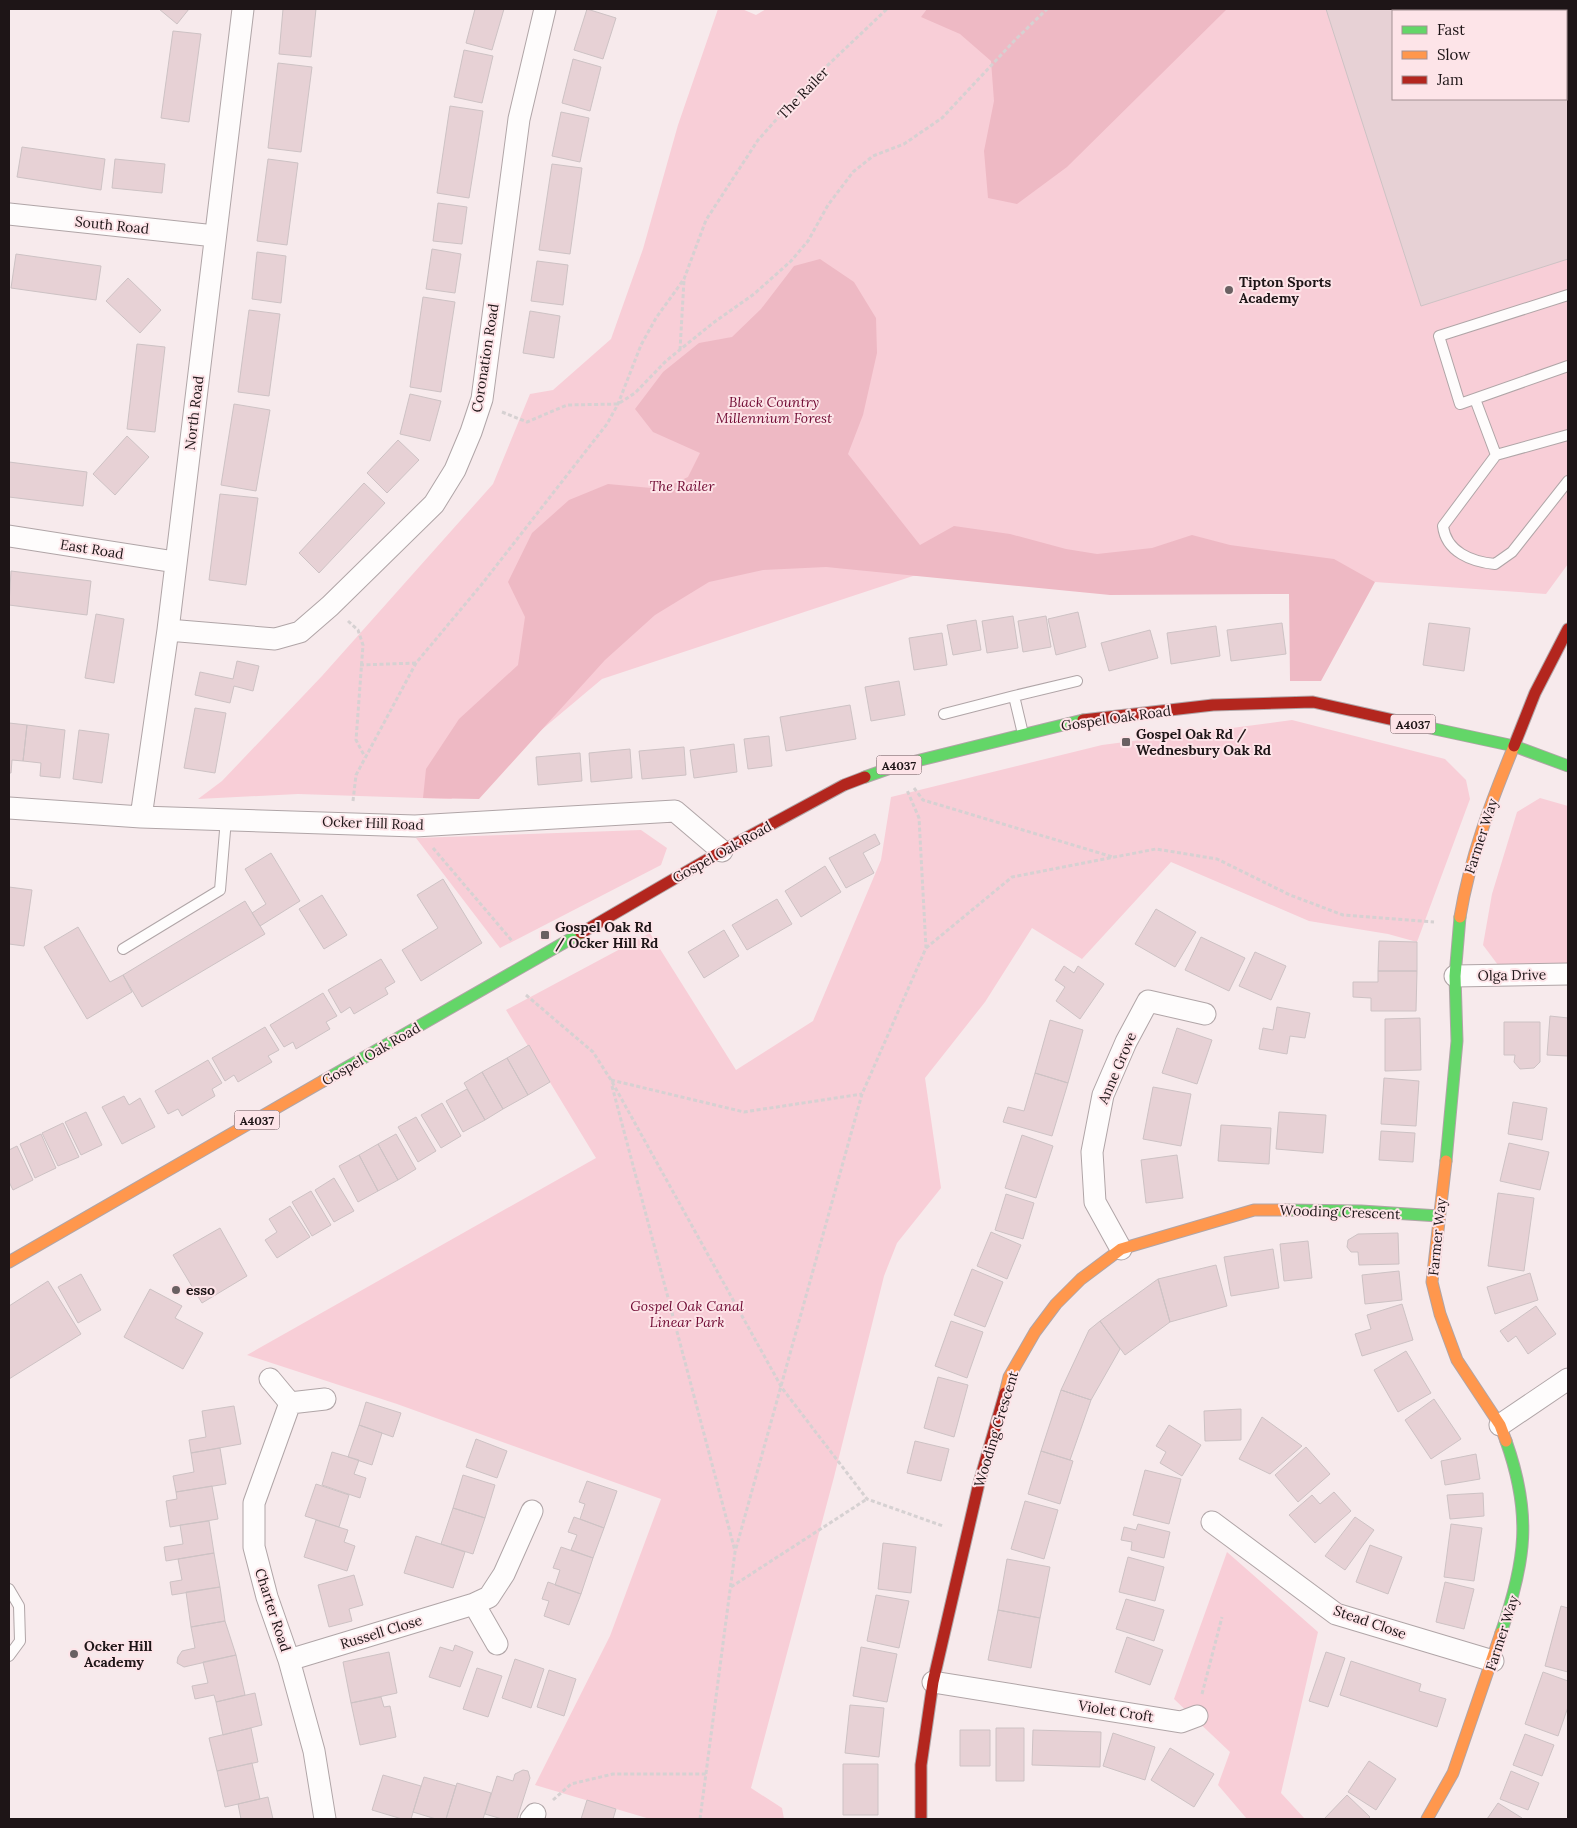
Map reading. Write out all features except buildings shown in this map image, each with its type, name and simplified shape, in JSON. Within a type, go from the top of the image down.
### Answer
[{"type":"street","name":"North Road","points":[[140,817],[168,630],[243,9]]},
{"type":"street","name":"Coronation Road","points":[[168,630],[275,639],[300,632],[330,606],[434,504],[455,470],[482,399],[519,119],[545,9]]},
{"type":"street","name":"South Road","points":[[9,214],[215,236]]},
{"type":"street","name":"East Road","points":[[9,536],[175,562]]},
{"type":"street","name":"Farmer Way","points":[[1427,1819],[1454,1773],[1516,1590],[1523,1554],[1522,1503],[1514,1462],[1500,1425],[1457,1360],[1440,1314],[1432,1282],[1455,1060],[1455,976],[1460,924],[1466,883],[1488,810],[1535,693],[1568,629]]},
{"type":"street","name":"Gospel Oak Road","points":[[9,1262],[529,961],[722,852],[844,785],[896,766],[1084,720],[1203,706],[1313,702],[1514,746],[1568,766]]},
{"type":"street","name":"Ocker Hill Road","points":[[9,808],[140,817],[415,826],[675,811],[722,852]]},
{"type":"street","name":"Olga Drive","points":[[1455,976],[1568,974]]},
{"type":"street","name":"Anne Grove","points":[[1121,1249],[1095,1202],[1092,1152],[1103,1095],[1126,1042],[1148,1001],[1204,1014]]},
{"type":"street","name":"Wooding Crescent","points":[[922,1819],[921,1765],[933,1682],[967,1534],[1010,1377],[1035,1332],[1056,1304],[1081,1279],[1121,1249],[1254,1210],[1360,1211],[1439,1216]]},
{"type":"street","points":[[270,1379],[290,1403],[325,1399]]},
{"type":"street","points":[[1500,1425],[1568,1379]]},
{"type":"street","name":"Charter Road","points":[[290,1403],[254,1503],[254,1547],[267,1597],[289,1660],[314,1751],[326,1819]]},
{"type":"street","name":"Russell Close","points":[[289,1660],[474,1604],[489,1597],[504,1574],[532,1511]]},
{"type":"street","name":"Stead Close","points":[[1212,1522],[1336,1614],[1493,1661]]},
{"type":"street","points":[[474,1604],[497,1644]]},
{"type":"street","name":"Violet Croft","points":[[933,1682],[1181,1722],[1197,1716]]},
{"type":"lane","points":[[1568,295],[1438,336],[1460,404],[1568,366]]},
{"type":"lane","points":[[1475,399],[1496,455]]},
{"type":"lane","points":[[1568,435],[1496,455],[1443,526],[1444,535],[1456,550],[1478,562],[1495,564],[1505,560],[1568,482]]},
{"type":"lane","points":[[944,714],[1077,681]]},
{"type":"lane","points":[[1014,696],[1024,735]]},
{"type":"lane","points":[[123,949],[220,890],[226,819]]},
{"type":"lane","points":[[9,1589],[19,1606],[20,1641],[9,1656]]},
{"type":"path","name":"The Railer","points":[[356,823],[353,798],[356,775],[416,663],[482,584],[601,432],[618,404],[641,345],[656,318],[684,279],[706,220],[758,140],[810,82],[887,9]]},
{"type":"path","points":[[482,399],[509,416],[527,422],[567,405],[618,404],[635,393],[680,350],[754,294],[791,261],[808,241],[828,205],[853,172],[873,156],[904,144],[942,118],[1008,46],[1047,9]]},
{"type":"path","points":[[680,350],[684,279]]},
{"type":"path","points":[[330,606],[358,630],[362,645],[356,740],[365,757]]},
{"type":"path","points":[[360,664],[389,665],[416,663]]},
{"type":"path","points":[[896,766],[923,800],[1115,858]]},
{"type":"path","points":[[700,1819],[735,1552],[862,1094],[926,948],[919,818],[896,766]]},
{"type":"path","points":[[415,826],[529,961]]},
{"type":"path","points":[[926,948],[1012,877],[1156,849],[1217,859],[1290,895],[1343,915],[1460,924]]},
{"type":"path","points":[[504,977],[593,1052],[611,1080],[782,1388],[867,1499],[967,1534]]},
{"type":"path","points":[[611,1080],[744,1112],[862,1094]]},
{"type":"path","points":[[611,1080],[735,1552]]},
{"type":"path","points":[[731,1587],[867,1499]]},
{"type":"path","points":[[1197,1716],[1222,1617]]},
{"type":"path","points":[[533,1817],[571,1784],[613,1774],[706,1774]]},
{"type":"green space","points":[[718,9],[742,9],[756,15],[766,9],[1568,9],[1568,564],[1546,594],[1375,582],[1247,568],[913,576],[602,679],[482,780],[451,799],[298,794],[198,799],[222,781],[322,676],[493,484],[530,394],[553,390],[611,339],[643,249],[678,125]]},
{"type":"green space","points":[[927,9],[1227,9],[1067,167],[1017,204],[988,198],[984,151],[994,101],[991,61],[960,34],[921,17]]},
{"type":"green space","name":"Black Country Millennium Forest","points":[[820,259],[854,282],[876,318],[877,353],[863,415],[848,454],[920,545],[954,526],[1010,534],[1066,549],[1097,554],[1152,548],[1192,535],[1230,545],[1334,559],[1375,582],[1321,681],[1290,681],[1289,594],[1110,595],[826,567],[763,570],[709,582],[655,615],[605,660],[479,799],[423,798],[426,769],[459,719],[518,665],[525,617],[508,582],[532,533],[569,500],[608,484],[662,489],[688,477],[700,453],[653,432],[635,409],[663,372],[699,343],[732,337],[761,309],[794,266]]},
{"type":"green space","name":"Gospel Oak Canal Linear Park","points":[[1292,720],[1445,759],[1466,780],[1470,799],[1417,942],[1388,934],[1309,921],[1171,862],[1082,959],[1032,928],[985,1002],[925,1078],[941,1188],[897,1243],[884,1276],[834,1477],[751,1788],[782,1808],[784,1819],[650,1819],[535,1785],[610,1636],[661,1499],[397,1404],[247,1355],[596,1158],[506,1010],[650,933],[736,1070],[813,1021],[881,860],[891,797],[1102,745]]},
{"type":"green space","points":[[1540,798],[1568,806],[1568,963],[1501,969],[1483,945],[1492,894],[1517,812]]},
{"type":"green space","points":[[641,830],[667,848],[661,865],[500,948],[416,838]]},
{"type":"green space","points":[[1227,1552],[1318,1632],[1281,1793],[1305,1819],[1247,1819],[1218,1785],[1230,1752],[1174,1699]]},
{"type":"traffic: fast","points":[[865,777],[896,766],[1083,720]]},
{"type":"traffic: fast","points":[[1407,723],[1514,746],[1568,766]]},
{"type":"traffic: fast","points":[[1446,1161],[1457,1041],[1455,976],[1460,917]]},
{"type":"traffic: fast","points":[[323,1081],[581,933]]},
{"type":"traffic: fast","points":[[1286,1210],[1361,1211],[1439,1216]]},
{"type":"traffic: fast","points":[[1501,1633],[1516,1583],[1523,1537],[1520,1492],[1506,1441]]},
{"type":"traffic: slow","points":[[1460,917],[1475,851],[1514,746]]},
{"type":"traffic: slow","points":[[9,1262],[323,1081]]},
{"type":"traffic: slow","points":[[1446,1161],[1432,1282],[1440,1314],[1457,1360],[1500,1425],[1506,1441]]},
{"type":"traffic: slow","points":[[1005,1393],[1009,1377],[1035,1332],[1056,1304],[1081,1279],[1121,1249],[1254,1210],[1286,1210]]},
{"type":"traffic: slow","points":[[1427,1819],[1453,1773],[1501,1633]]},
{"type":"traffic: jam","points":[[1514,746],[1535,693],[1568,629]]},
{"type":"traffic: jam","points":[[1083,720],[1213,705],[1313,702],[1407,723]]},
{"type":"traffic: jam","points":[[581,933],[722,851],[844,785],[865,777]]},
{"type":"traffic: jam","points":[[921,1819],[921,1765],[933,1682],[979,1483],[1005,1393]]},
{"type":"place","name":"Tipton Sports Academy","points":[[1229,290]]},
{"type":"place","name":"Gospel Oak Rd / Wednesbury Oak Rd","points":[[1126,742]]},
{"type":"place","name":"Gospel Oak Rd / Ocker Hill Rd","points":[[545,935]]},
{"type":"place","name":"esso","points":[[176,1290]]},
{"type":"place","name":"Ocker Hill Academy","points":[[74,1654]]}]
